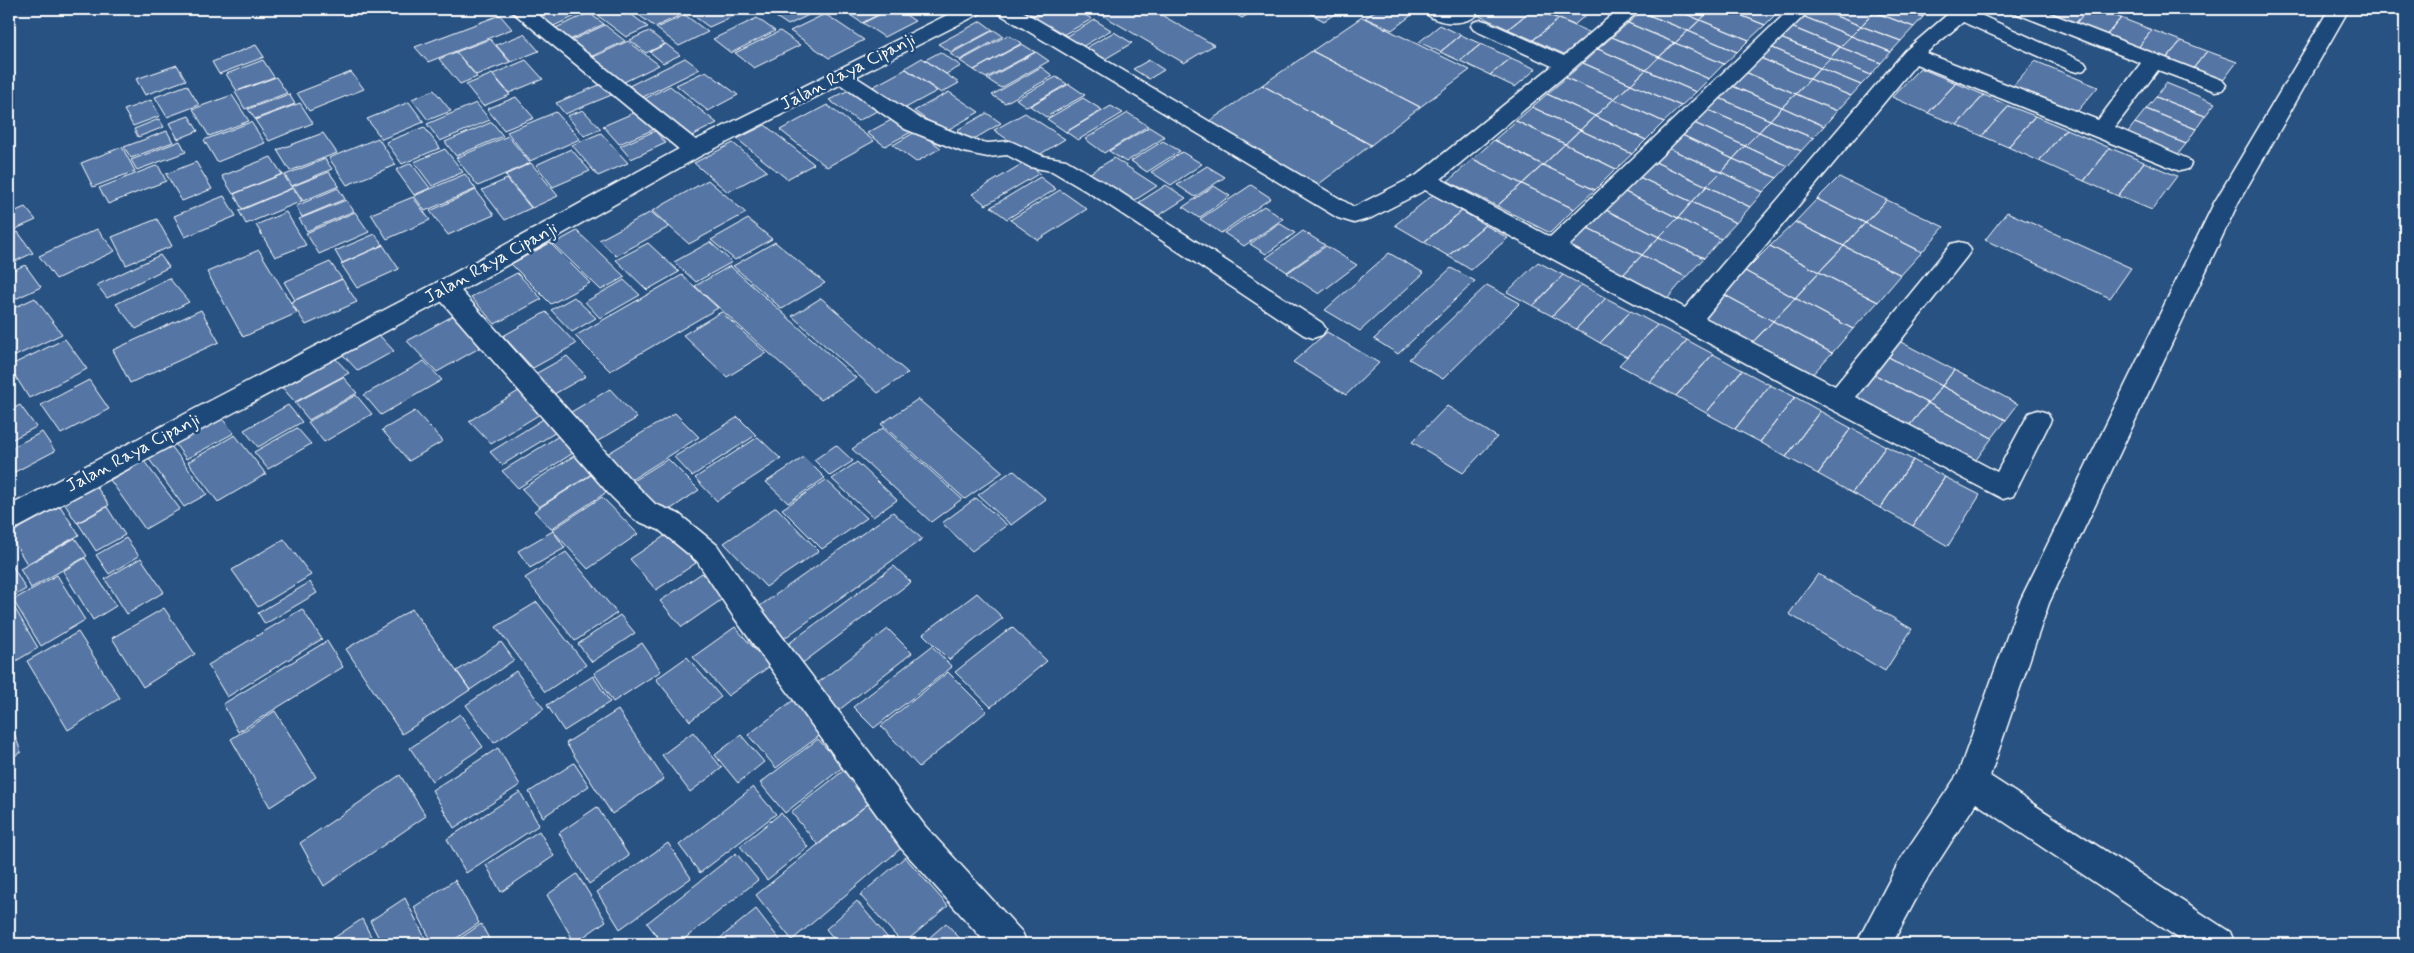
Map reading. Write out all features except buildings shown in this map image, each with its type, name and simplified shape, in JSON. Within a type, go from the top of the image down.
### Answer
[{"type":"street","points":[[519,9],[694,150]]},
{"type":"street","name":"Jalan Raya Cipanji","points":[[9,519],[445,289],[694,150],[974,9]]},
{"type":"street","points":[[1005,9],[1346,213],[1354,215],[1363,213],[1425,180],[1566,65],[1620,11]]},
{"type":"street","points":[[1432,9],[1451,17],[1477,17],[1566,65]]},
{"type":"street","points":[[1553,248],[1801,9]]},
{"type":"street","points":[[2022,9],[2215,85]]},
{"type":"street","points":[[1872,944],[1912,872],[1972,782],[2034,603],[2226,203],[2339,9]]},
{"type":"street","points":[[1688,320],[1912,55],[1960,10],[2077,66]]},
{"type":"street","points":[[1912,55],[2102,130],[2180,164]]},
{"type":"street","points":[[2102,130],[2153,62]]},
{"type":"street","points":[[841,76],[913,124],[971,147],[988,150],[1010,148],[1038,162],[1058,165],[1109,195],[1313,329]]},
{"type":"street","points":[[1425,180],[2003,488],[2038,420]]},
{"type":"street","points":[[1838,401],[1959,250]]},
{"type":"street","points":[[445,289],[618,486],[645,512],[669,522],[707,553],[743,607],[913,837],[1010,944]]},
{"type":"street","points":[[1972,782],[2218,944]]}]
